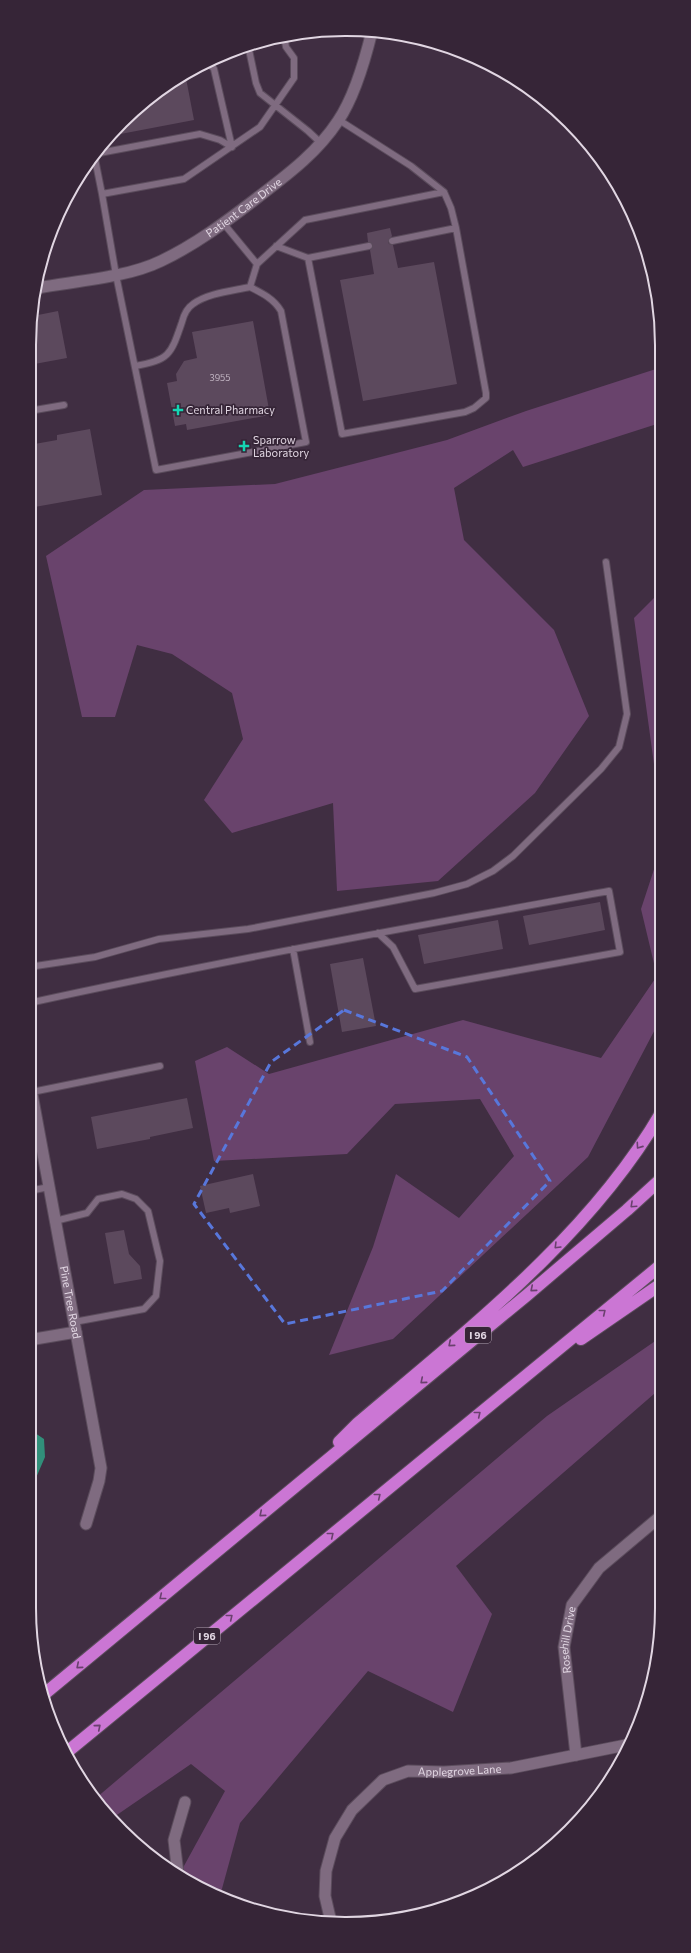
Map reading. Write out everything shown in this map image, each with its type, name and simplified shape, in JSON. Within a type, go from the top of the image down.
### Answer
[{"type":"highway","points":[[292,1489],[358,1423],[487,1313],[561,1242],[615,1180],[655,1122]]},
{"type":"highway","name":"I 96","points":[[48,1691],[586,1245],[655,1184]]},
{"type":"highway","name":"I 96","points":[[71,1750],[655,1270]]},
{"type":"highway","points":[[518,1381],[655,1288]]},
{"type":"street","name":"Patient Care Drive","points":[[42,287],[116,275],[161,261],[224,224],[290,173],[322,144],[339,120],[363,68],[370,37]]},
{"type":"street","name":"Pine Tree Road","points":[[36,1114],[101,1468],[99,1481],[86,1524]]},
{"type":"street","points":[[36,1338],[75,1327]]},
{"type":"street","name":"Rosehill Drive","points":[[576,1755],[564,1647],[572,1605],[599,1568],[655,1521]]},
{"type":"street","name":"Applegrove Lane","points":[[329,1916],[324,1896],[326,1871],[335,1838],[352,1810],[383,1780],[408,1771],[444,1772],[511,1768],[622,1746]]},
{"type":"street","points":[[177,1867],[174,1840],[185,1802]]},
{"type":"lane","points":[[102,194],[184,179],[260,127],[294,78],[294,58],[286,47],[285,42]]},
{"type":"lane","points":[[249,51],[256,83],[260,93],[276,104],[322,144]]},
{"type":"lane","points":[[212,67],[214,69],[232,147]]},
{"type":"lane","points":[[308,258],[342,434],[465,412],[481,403],[486,398],[456,228],[451,208],[444,192],[411,166],[339,120]]},
{"type":"lane","points":[[104,152],[200,134],[220,140],[232,147]]},
{"type":"lane","points":[[96,163],[116,275],[156,470],[306,442],[281,311],[278,304],[250,287],[208,297],[194,303],[186,311],[176,339],[166,356],[158,361],[135,366]]},
{"type":"lane","points":[[250,287],[257,264],[294,228],[305,220],[312,217],[444,192]]},
{"type":"lane","points":[[224,224],[257,264]]},
{"type":"lane","points":[[392,241],[456,228]]},
{"type":"lane","points":[[276,246],[308,258],[369,246]]},
{"type":"lane","points":[[36,410],[64,405]]},
{"type":"lane","points":[[36,966],[95,957],[159,939],[248,929],[434,893],[467,884],[492,872],[524,845],[601,769],[619,747],[627,714],[606,562]]},
{"type":"lane","points":[[36,1002],[293,949],[378,933],[610,891],[620,952],[415,989],[393,947],[378,933]]},
{"type":"lane","points":[[293,949],[310,1042]]},
{"type":"lane","points":[[36,1091],[160,1066]]},
{"type":"lane","points":[[36,1190],[49,1187]]},
{"type":"lane","points":[[55,1221],[87,1213],[98,1199],[122,1194],[136,1199],[148,1211],[160,1261],[156,1296],[144,1309],[75,1327]]},
{"type":"highlighted area","points":[[344,1010],[467,1057],[550,1181],[442,1291],[285,1324],[194,1204],[271,1062]]},
{"type":"shaded area","points":[[655,369],[655,425],[523,467],[513,450],[454,488],[464,540],[554,630],[589,716],[535,793],[438,881],[337,891],[333,803],[232,833],[204,800],[243,739],[232,693],[172,654],[137,645],[115,717],[82,717],[46,556],[144,490],[275,484],[447,440],[526,411]]},
{"type":"shaded area","points":[[655,597],[655,771],[634,618]]},
{"type":"shaded area","points":[[655,866],[655,968],[641,909]]},
{"type":"shaded area","points":[[655,979],[655,1029],[588,1157],[393,1339],[329,1355],[373,1247],[396,1174],[459,1218],[514,1156],[480,1099],[395,1104],[347,1154],[214,1161],[195,1061],[227,1047],[269,1074],[463,1020],[601,1058]]},
{"type":"shaded area","points":[[655,1341],[655,1393],[456,1566],[492,1614],[453,1712],[368,1671],[240,1823],[221,1891],[182,1870],[225,1791],[191,1764],[116,1815],[113,1812],[99,1795],[547,1416]]},
{"type":"shaded area","points":[[36,1434],[44,1439],[45,1457],[36,1478]]},
{"type":"building","points":[[186,80],[194,120],[120,134],[141,113]]},
{"type":"building","points":[[390,228],[392,236],[388,242],[389,244],[393,245],[398,268],[434,262],[457,384],[363,401],[340,280],[374,274],[370,250],[373,246],[368,242],[367,233]]},
{"type":"building","points":[[58,311],[67,358],[36,364],[38,315]]},
{"type":"building","points":[[253,321],[270,415],[187,430],[186,424],[175,426],[167,383],[177,381],[176,374],[184,361],[197,358],[192,332]]},
{"type":"building","points":[[90,429],[102,495],[36,507],[36,444],[57,440],[57,435]]},
{"type":"building","points":[[600,902],[605,930],[529,945],[523,916]]},
{"type":"building","points":[[498,920],[503,949],[424,964],[418,935]]},
{"type":"building","points":[[363,958],[376,1026],[342,1032],[330,964]]},
{"type":"building","points":[[187,1098],[193,1128],[150,1137],[150,1139],[97,1149],[91,1117]]},
{"type":"building","points":[[253,1174],[260,1206],[230,1213],[229,1208],[206,1213],[200,1186]]},
{"type":"building","points":[[124,1230],[129,1254],[140,1266],[142,1279],[114,1284],[105,1233]]},
{"type":"place","name":"Central Pharmacy","points":[[178,410]]},
{"type":"place","name":"Sparrow Laboratory","points":[[244,446]]}]
